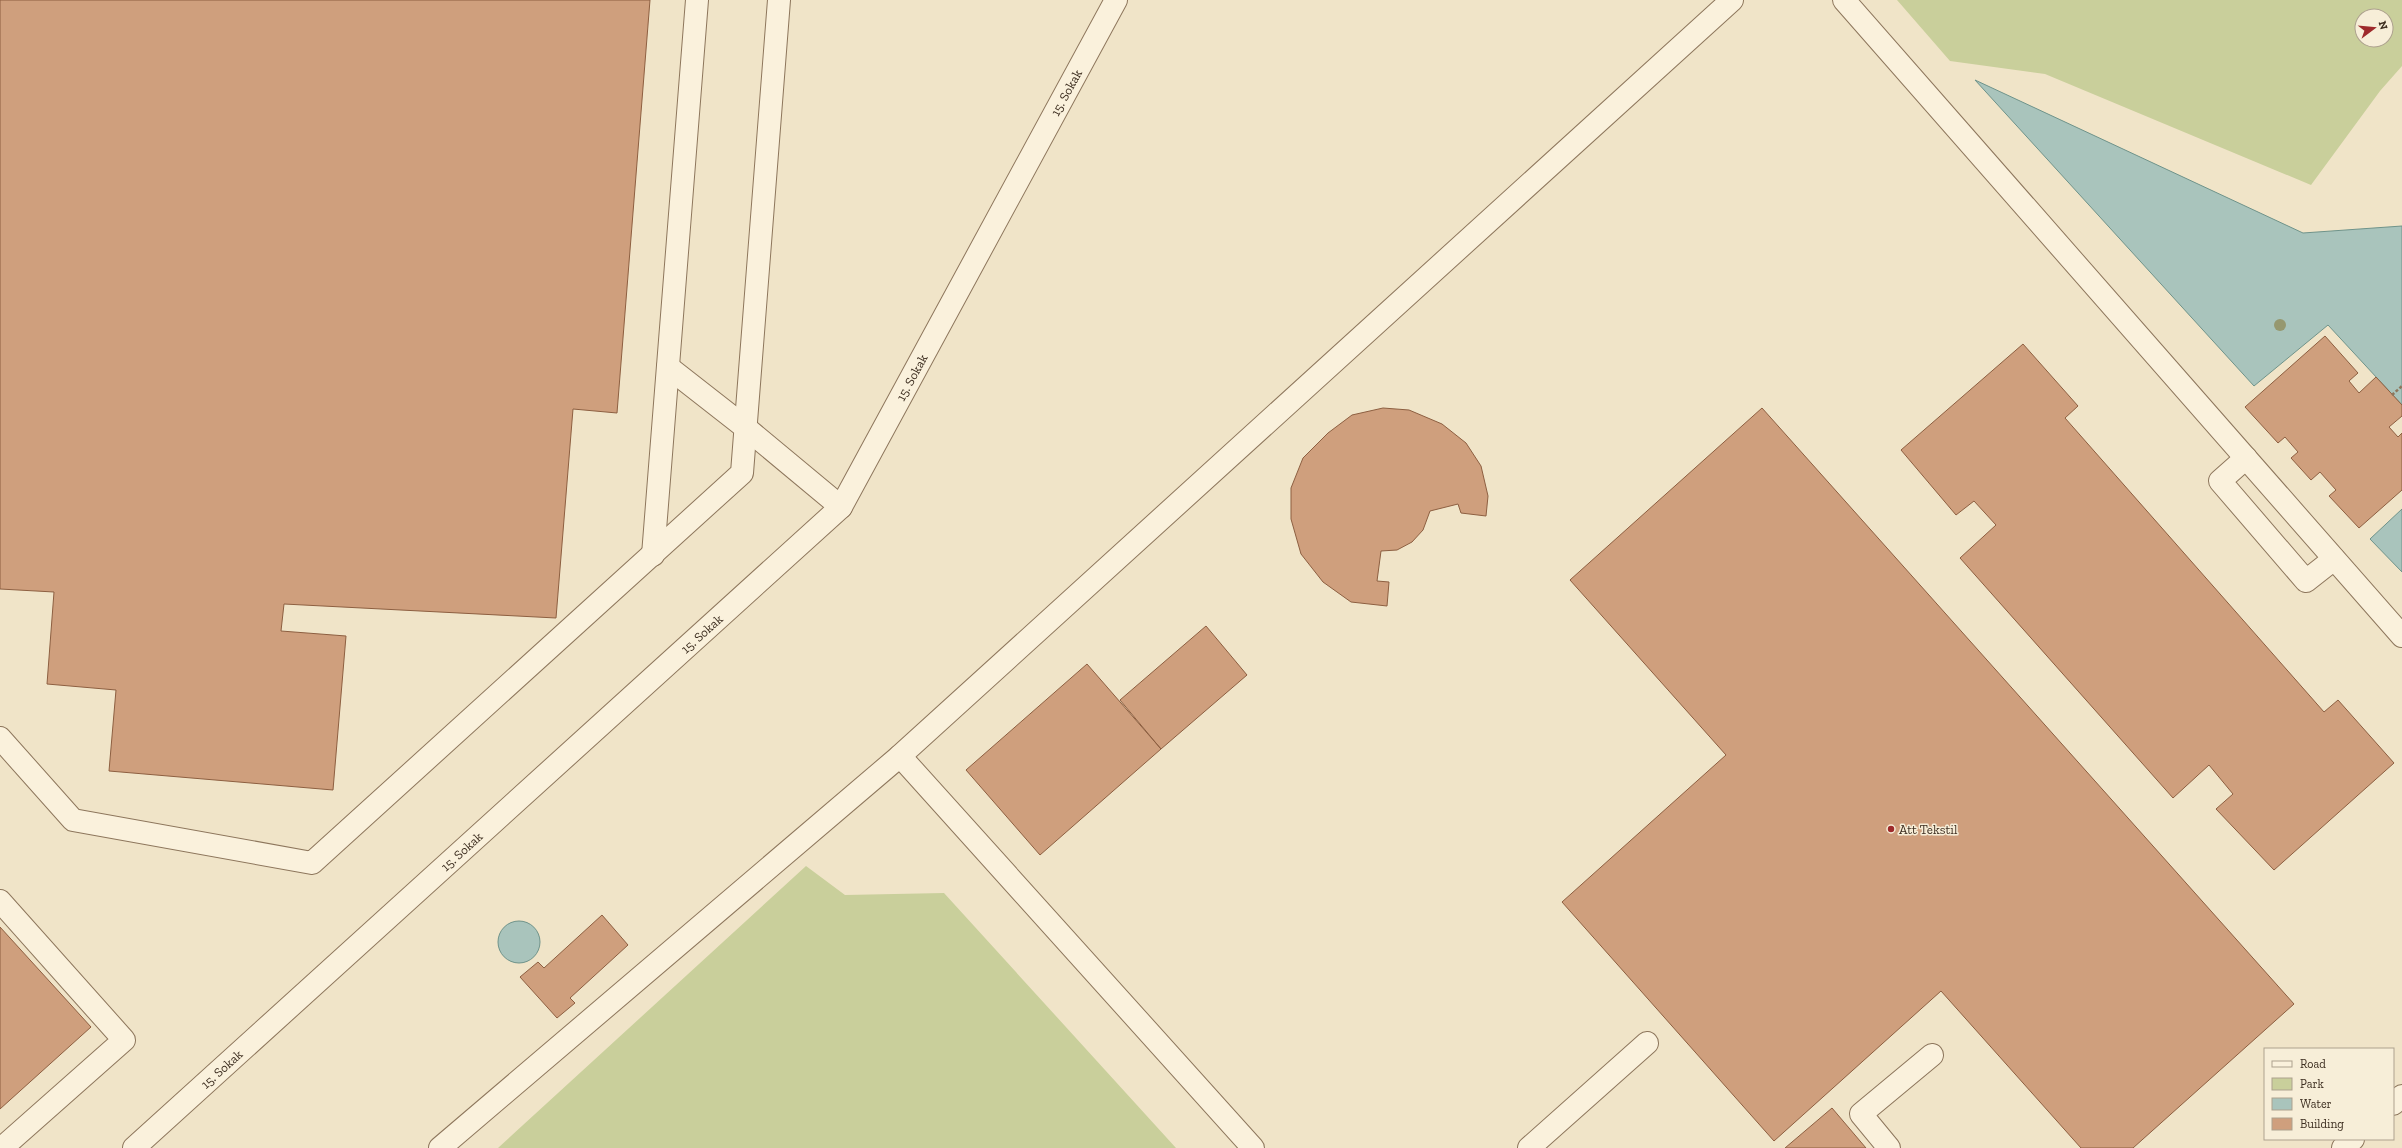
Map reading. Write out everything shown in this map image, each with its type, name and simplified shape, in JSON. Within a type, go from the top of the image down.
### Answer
[{"type":"street","points":[[653,555],[697,0]]},
{"type":"street","points":[[0,738],[73,820],[312,863],[742,473],[778,0]]},
{"type":"street","name":"15. Sokak","points":[[134,1148],[841,507],[1116,0]]},
{"type":"street","points":[[440,1148],[900,756],[1732,0]]},
{"type":"street","points":[[1844,0],[2402,636]]},
{"type":"street","points":[[668,368],[746,428],[841,507]]},
{"type":"street","points":[[2246,458],[2220,481],[2306,581],[2334,559]]},
{"type":"street","points":[[900,756],[1253,1148]]},
{"type":"street","points":[[0,901],[124,1040],[2,1148]]},
{"type":"street","points":[[1529,1148],[1647,1043]]},
{"type":"street","points":[[1889,1148],[1861,1114],[1932,1055]]},
{"type":"street","points":[[2394,1103],[2402,1096]]},
{"type":"street","points":[[2343,1148],[2352,1140]]},
{"type":"path","points":[[2392,395],[2402,386]]},
{"type":"green space","points":[[1897,0],[2402,0],[2402,66],[2380,91],[2311,185],[2045,74],[1950,61]]},
{"type":"green space","points":[[806,866],[845,895],[944,893],[1176,1148],[498,1148]]},
{"type":"water","points":[[1975,80],[2303,233],[2402,226],[2402,405],[2328,325],[2254,386]]},
{"type":"water","points":[[2402,509],[2402,572],[2370,539]]},
{"type":"water","points":[[519,921],[534,927],[540,942],[534,957],[519,963],[504,957],[498,942],[504,927]]},
{"type":"building","points":[[0,0],[650,0],[617,413],[573,409],[556,618],[284,604],[281,631],[346,636],[333,790],[109,771],[116,690],[47,684],[54,592],[0,589]]},
{"type":"building","points":[[2325,336],[2358,373],[2349,381],[2359,393],[2376,377],[2402,405],[2402,416],[2389,427],[2398,437],[2402,433],[2402,490],[2359,528],[2329,496],[2336,490],[2320,472],[2311,480],[2291,458],[2298,452],[2285,437],[2278,443],[2245,407]]},
{"type":"building","points":[[2023,344],[2078,406],[2065,418],[2324,712],[2338,700],[2394,763],[2274,870],[2216,809],[2233,794],[2209,765],[2173,798],[1960,558],[1996,525],[1974,501],[1956,515],[1901,450]]},
{"type":"building","points":[[1383,408],[1409,410],[1442,424],[1466,443],[1481,466],[1488,496],[1486,516],[1461,513],[1458,504],[1430,511],[1423,530],[1412,542],[1397,550],[1381,551],[1377,581],[1389,582],[1387,606],[1351,602],[1323,582],[1301,554],[1291,519],[1291,488],[1303,458],[1328,433],[1352,415]]},
{"type":"building","name":"Att Tekstil","points":[[1762,408],[2294,1004],[2133,1148],[2081,1148],[1941,991],[1774,1141],[1562,902],[1726,755],[1570,580]]},
{"type":"building","points":[[1206,626],[1247,675],[1161,749],[1120,700]]},
{"type":"building","points":[[1087,664],[1161,749],[1040,855],[966,770]]},
{"type":"building","points":[[602,915],[628,945],[570,998],[575,1003],[557,1018],[520,977],[538,962],[544,968]]},
{"type":"building","points":[[0,927],[91,1027],[0,1109]]},
{"type":"building","points":[[1832,1108],[1866,1148],[1785,1148]]},
{"type":"place","name":"Att Tekstil","points":[[1891,829]]}]
